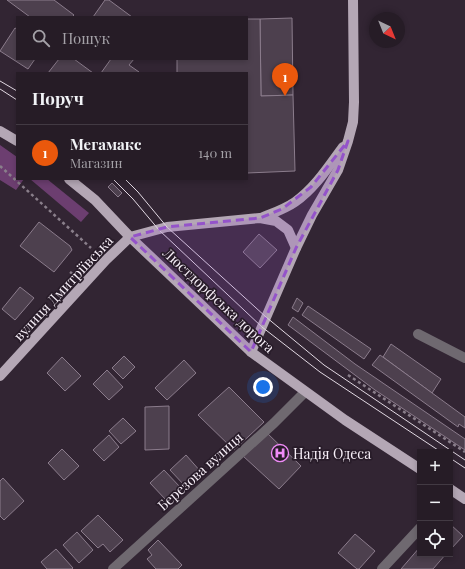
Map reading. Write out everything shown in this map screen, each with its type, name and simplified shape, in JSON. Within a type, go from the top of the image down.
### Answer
[{"type":"main road","points":[[251,352],[312,214],[338,170],[348,141],[353,122],[354,102],[354,0]]},
{"type":"main road","points":[[0,131],[16,140]]},
{"type":"main road","points":[[260,218],[296,202],[318,179],[348,141]]},
{"type":"main road","name":"Люстдорфська дорога","points":[[70,180],[95,200],[130,237],[251,352],[345,420],[417,467]]},
{"type":"main road","points":[[130,237],[168,227],[260,218],[276,221],[288,230],[296,248]]},
{"type":"main road","name":"вулиця Дмитріївська","points":[[0,376],[106,260],[130,237]]},
{"type":"main road","points":[[453,491],[465,499]]},
{"type":"street","points":[[418,334],[465,358]]},
{"type":"street","name":"Березова вулиця","points":[[113,569],[274,423],[305,392]]},
{"type":"street","points":[[382,569],[417,531]]},
{"type":"path","points":[[0,166],[91,248]]},
{"type":"path","points":[[348,375],[465,452]]},
{"type":"highlighted area","points":[[348,141],[338,170],[296,248],[251,352],[130,237],[167,227],[260,218],[282,209],[311,187]]},
{"type":"shaded area","points":[[0,145],[16,156],[16,180],[23,180],[16,190],[0,180]]},
{"type":"shaded area","points":[[31,180],[48,180],[89,213],[81,222]]},
{"type":"building","points":[[7,0],[54,0],[74,15],[73,16],[29,16]]},
{"type":"building","points":[[105,0],[109,0],[131,16],[94,16]]},
{"type":"building","points":[[292,18],[293,95],[261,96],[260,19]]},
{"type":"building","points":[[248,19],[260,19],[261,96],[293,95],[295,171],[248,173],[248,72],[177,72],[177,60],[248,60]]},
{"type":"building","points":[[15,28],[16,60],[34,60],[28,69],[0,51]]},
{"type":"building","points":[[58,60],[75,60],[92,72],[49,72]]},
{"type":"building","points":[[110,60],[133,60],[129,65],[139,72],[102,72]]},
{"type":"building","points":[[112,183],[122,193],[118,197],[108,187]]},
{"type":"building","points":[[39,222],[70,246],[72,250],[54,272],[20,246]]},
{"type":"building","points":[[259,234],[277,250],[260,268],[243,252]]},
{"type":"building","points":[[20,287],[34,298],[15,320],[2,309]]},
{"type":"building","points":[[297,298],[303,303],[298,312],[292,308]]},
{"type":"building","points":[[308,306],[371,349],[364,359],[302,315]]},
{"type":"building","points":[[293,317],[355,364],[465,439],[465,450],[375,390],[288,325]]},
{"type":"building","points":[[391,344],[441,379],[432,393],[383,357]]},
{"type":"building","points":[[380,355],[465,417],[465,428],[459,424],[458,427],[372,365]]},
{"type":"building","points":[[124,356],[135,367],[123,379],[112,368]]},
{"type":"building","points":[[62,357],[81,376],[65,391],[47,373]]},
{"type":"building","points":[[184,360],[196,373],[167,400],[155,388]]},
{"type":"building","points":[[107,370],[123,387],[109,400],[93,384]]},
{"type":"building","points":[[229,387],[264,422],[234,450],[198,415]]},
{"type":"building","points":[[169,406],[169,449],[145,450],[145,407]]},
{"type":"building","points":[[123,418],[136,431],[121,444],[109,431]]},
{"type":"building","points":[[266,432],[301,466],[279,489],[243,456]]},
{"type":"building","points":[[109,435],[119,447],[104,461],[93,450]]},
{"type":"building","points":[[62,449],[79,466],[64,480],[48,463]]},
{"type":"building","points":[[186,455],[201,472],[185,486],[170,470]]},
{"type":"building","points":[[164,470],[180,487],[166,500],[150,483]]},
{"type":"building","points":[[3,478],[24,501],[4,520],[0,516],[0,481]]},
{"type":"building","points":[[98,515],[123,540],[110,552],[103,544],[98,548],[81,531]]},
{"type":"building","points":[[453,527],[463,536],[453,547]]},
{"type":"building","points":[[77,532],[93,550],[79,563],[63,545]]},
{"type":"building","points":[[355,534],[375,551],[359,569],[357,569],[338,553]]},
{"type":"building","points":[[158,540],[182,565],[178,569],[156,569],[147,559],[152,555],[148,550]]},
{"type":"building","points":[[56,549],[73,568],[72,569],[47,569],[41,562]]},
{"type":"building","points":[[417,550],[417,557],[443,557],[433,569],[401,569]]},
{"type":"tram line","points":[[0,81],[16,90]]},
{"type":"tram line","points":[[0,89],[16,99]]},
{"type":"tram line","points":[[114,180],[133,199],[159,230],[262,327],[320,372],[436,449]]},
{"type":"tram line","points":[[126,180],[167,227],[266,317],[324,365],[465,460]]},
{"type":"tram line","points":[[453,460],[465,468]]},
{"type":"place","name":"Мегамакс","points":[[285,96]]},
{"type":"place","name":"Надія Одеса","points":[[280,453]]}]
